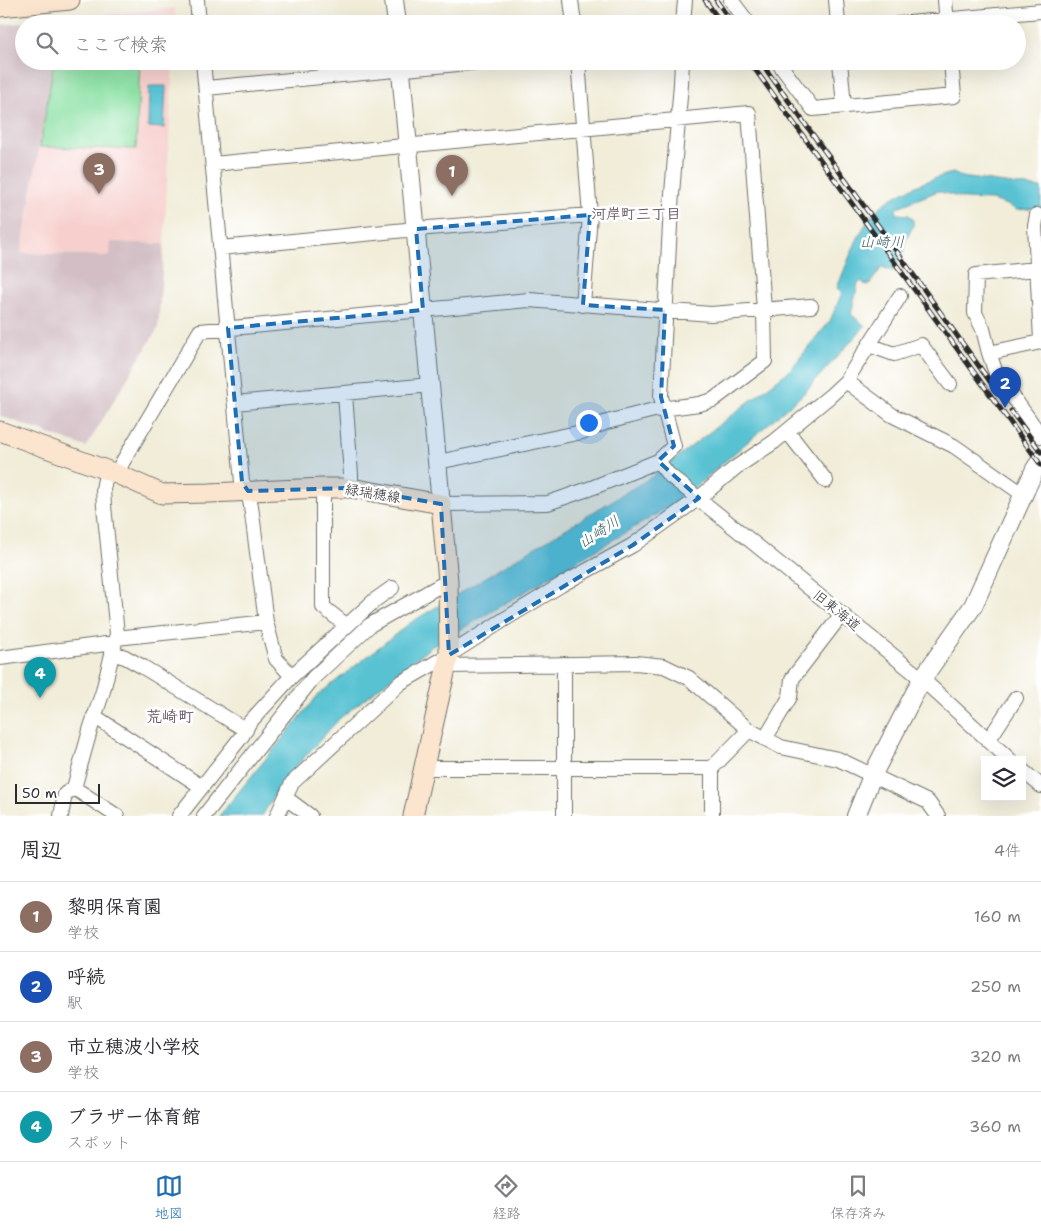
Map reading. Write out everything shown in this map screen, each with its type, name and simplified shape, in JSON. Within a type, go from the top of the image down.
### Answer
[{"type":"main road","points":[[0,7],[70,0]]},
{"type":"main road","name":"緑瑞穂線","points":[[0,431],[112,472],[162,494],[350,488],[441,504]]},
{"type":"main road","points":[[413,816],[449,657],[448,586],[441,504]]},
{"type":"street","points":[[197,0],[198,15]]},
{"type":"street","points":[[394,0],[395,15]]},
{"type":"street","points":[[571,0],[573,15]]},
{"type":"street","points":[[684,15],[685,0]]},
{"type":"street","points":[[731,0],[742,15]]},
{"type":"street","points":[[836,0],[837,15]]},
{"type":"street","points":[[945,0],[946,15]]},
{"type":"street","points":[[1007,15],[1041,11]]},
{"type":"street","points":[[204,70],[242,482],[248,491],[266,622],[276,659],[292,676]]},
{"type":"street","points":[[206,88],[365,70]]},
{"type":"street","points":[[400,70],[441,504],[548,503],[660,462],[674,446],[661,397],[664,310],[682,70]]},
{"type":"street","points":[[579,70],[590,215],[583,305]]},
{"type":"street","points":[[784,70],[813,109],[954,96],[952,70]]},
{"type":"street","points":[[841,70],[844,106]]},
{"type":"street","points":[[213,164],[749,113],[764,309],[765,361],[712,400],[699,404],[663,408],[607,422],[582,432],[438,462]]},
{"type":"street","points":[[220,248],[416,229],[590,215]]},
{"type":"street","points":[[989,353],[1041,341],[1035,226],[1037,215]]},
{"type":"street","points":[[1038,260],[976,275],[975,313],[983,329],[996,373],[1041,436]]},
{"type":"street","points":[[277,816],[292,783],[400,683],[449,657],[513,614],[633,545],[787,431],[846,381],[900,296]]},
{"type":"street","points":[[61,816],[65,794],[74,788],[103,691],[117,629],[103,489],[112,472],[122,463],[200,331],[530,300],[711,314],[811,306]]},
{"type":"street","points":[[869,345],[894,354],[921,345],[950,384]]},
{"type":"street","points":[[846,381],[892,415],[954,446],[1024,495]]},
{"type":"street","points":[[235,403],[431,385]]},
{"type":"street","points":[[344,394],[350,488]]},
{"type":"street","points":[[787,431],[826,481]]},
{"type":"street","points":[[856,816],[872,776],[922,679],[973,606],[1035,468],[1041,460]]},
{"type":"street","name":"旧東海道","points":[[660,462],[668,474],[922,679],[1005,756]]},
{"type":"street","points":[[322,488],[323,607],[347,626]]},
{"type":"street","points":[[204,816],[314,678],[370,625],[448,586]]},
{"type":"street","points":[[178,816],[246,730],[249,723],[292,676],[375,600],[392,588]]},
{"type":"street","points":[[765,738],[790,697],[792,679],[842,614]]},
{"type":"street","points":[[0,658],[106,644],[114,646],[266,622]]},
{"type":"street","points":[[114,646],[137,664],[246,730]]},
{"type":"street","points":[[449,657],[564,664],[636,663],[664,666],[689,678],[749,730],[781,747],[838,759],[928,802],[938,816]]},
{"type":"street","points":[[564,664],[564,816]]},
{"type":"street","points":[[988,741],[1016,698]]},
{"type":"street","points":[[94,716],[202,787]]},
{"type":"street","points":[[712,816],[712,768],[749,730]]},
{"type":"street","points":[[423,768],[712,768]]},
{"type":"street","points":[[1026,773],[1041,786]]},
{"type":"street","points":[[74,788],[117,816]]},
{"type":"street","points":[[286,798],[310,816]]},
{"type":"highlighted area","points":[[590,215],[583,305],[665,310],[661,397],[674,446],[658,461],[699,498],[633,545],[449,655],[441,504],[351,488],[248,491],[242,482],[228,328],[423,310],[416,229]]},
{"type":"shaded area","points":[[175,8],[175,15],[104,15]]},
{"type":"shaded area","points":[[15,24],[15,70],[52,70],[21,253],[110,256],[111,242],[164,244],[158,328],[86,447],[0,416],[0,25]]},
{"type":"shaded area","points":[[52,70],[173,70],[164,244],[112,242],[111,256],[21,253]]},
{"type":"green space","points":[[53,70],[140,70],[136,149],[40,147]]},
{"type":"water","points":[[149,86],[166,86],[164,128],[148,127]]},
{"type":"water","name":"山崎川","points":[[953,173],[961,177],[1041,188],[1041,208],[1017,210],[992,200],[965,199],[938,191],[898,207],[896,209],[897,214],[909,215],[913,220],[913,226],[905,242],[905,250],[893,271],[882,267],[869,285],[864,284],[862,281],[858,283],[851,314],[865,326],[803,394],[679,501],[431,647],[340,718],[282,782],[262,816],[219,816],[318,695],[410,623],[653,476],[790,370],[830,321],[842,293],[837,288],[848,260],[866,223],[872,215],[887,202],[909,189]]},
{"type":"railway","points":[[705,0],[716,15]]},
{"type":"railway","points":[[716,0],[727,15]]},
{"type":"railway","points":[[756,70],[1041,465]]},
{"type":"railway","points":[[766,70],[991,383]]},
{"type":"railway","points":[[1011,411],[1041,452]]},
{"type":"place","name":"市立穂波小学校","points":[[99,194]]},
{"type":"place","name":"黎明保育園","points":[[452,196]]},
{"type":"place","name":"呼続","points":[[1005,408]]},
{"type":"place","name":"ブラザー体育館","points":[[40,698]]},
{"type":"district","name":"河岸町三丁目","points":[[636,214]]},
{"type":"district","name":"荒崎町","points":[[170,716]]}]
